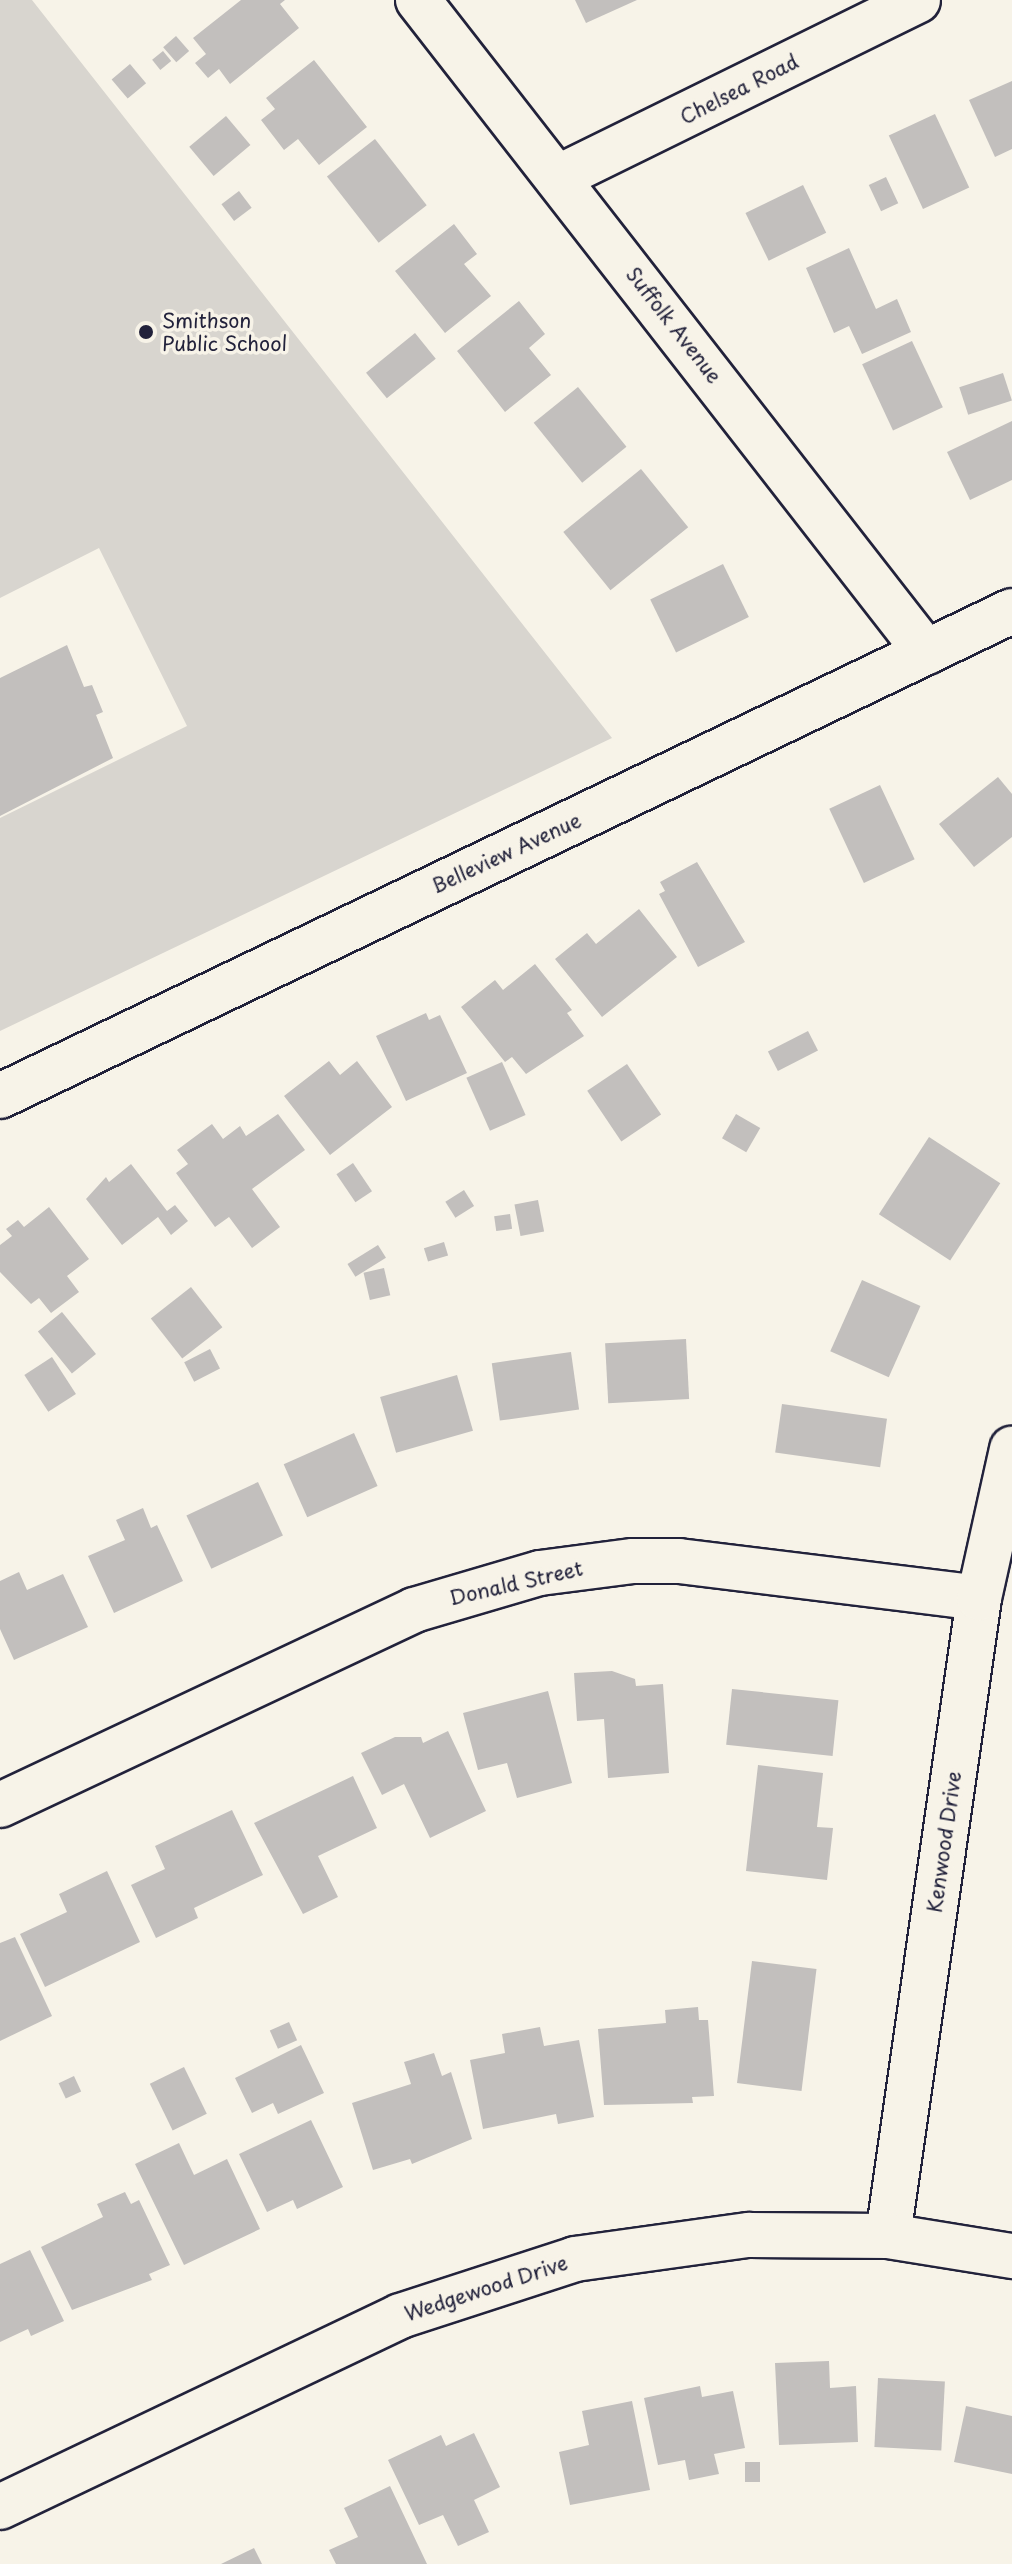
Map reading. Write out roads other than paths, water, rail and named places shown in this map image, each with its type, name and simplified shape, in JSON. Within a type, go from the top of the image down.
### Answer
[{"type":"street","name":"Suffolk Avenue","points":[[418,0],[559,177],[926,652]]},
{"type":"street","name":"Chelsea Road","points":[[559,177],[918,0]]},
{"type":"street","name":"Belleview Avenue","points":[[0,1096],[1012,611]]},
{"type":"street","name":"Kenwood Drive","points":[[888,2236],[979,1598],[1012,1449]]},
{"type":"street","name":"Donald Street","points":[[0,1805],[414,1610],[540,1573],[633,1561],[679,1561],[979,1598]]},
{"type":"street","name":"Wedgewood Drive","points":[[0,2507],[400,2316],[575,2259],[749,2235],[888,2236],[1012,2256]]},
{"type":"place","name":"Smithson Public School","points":[[146,332]]}]
